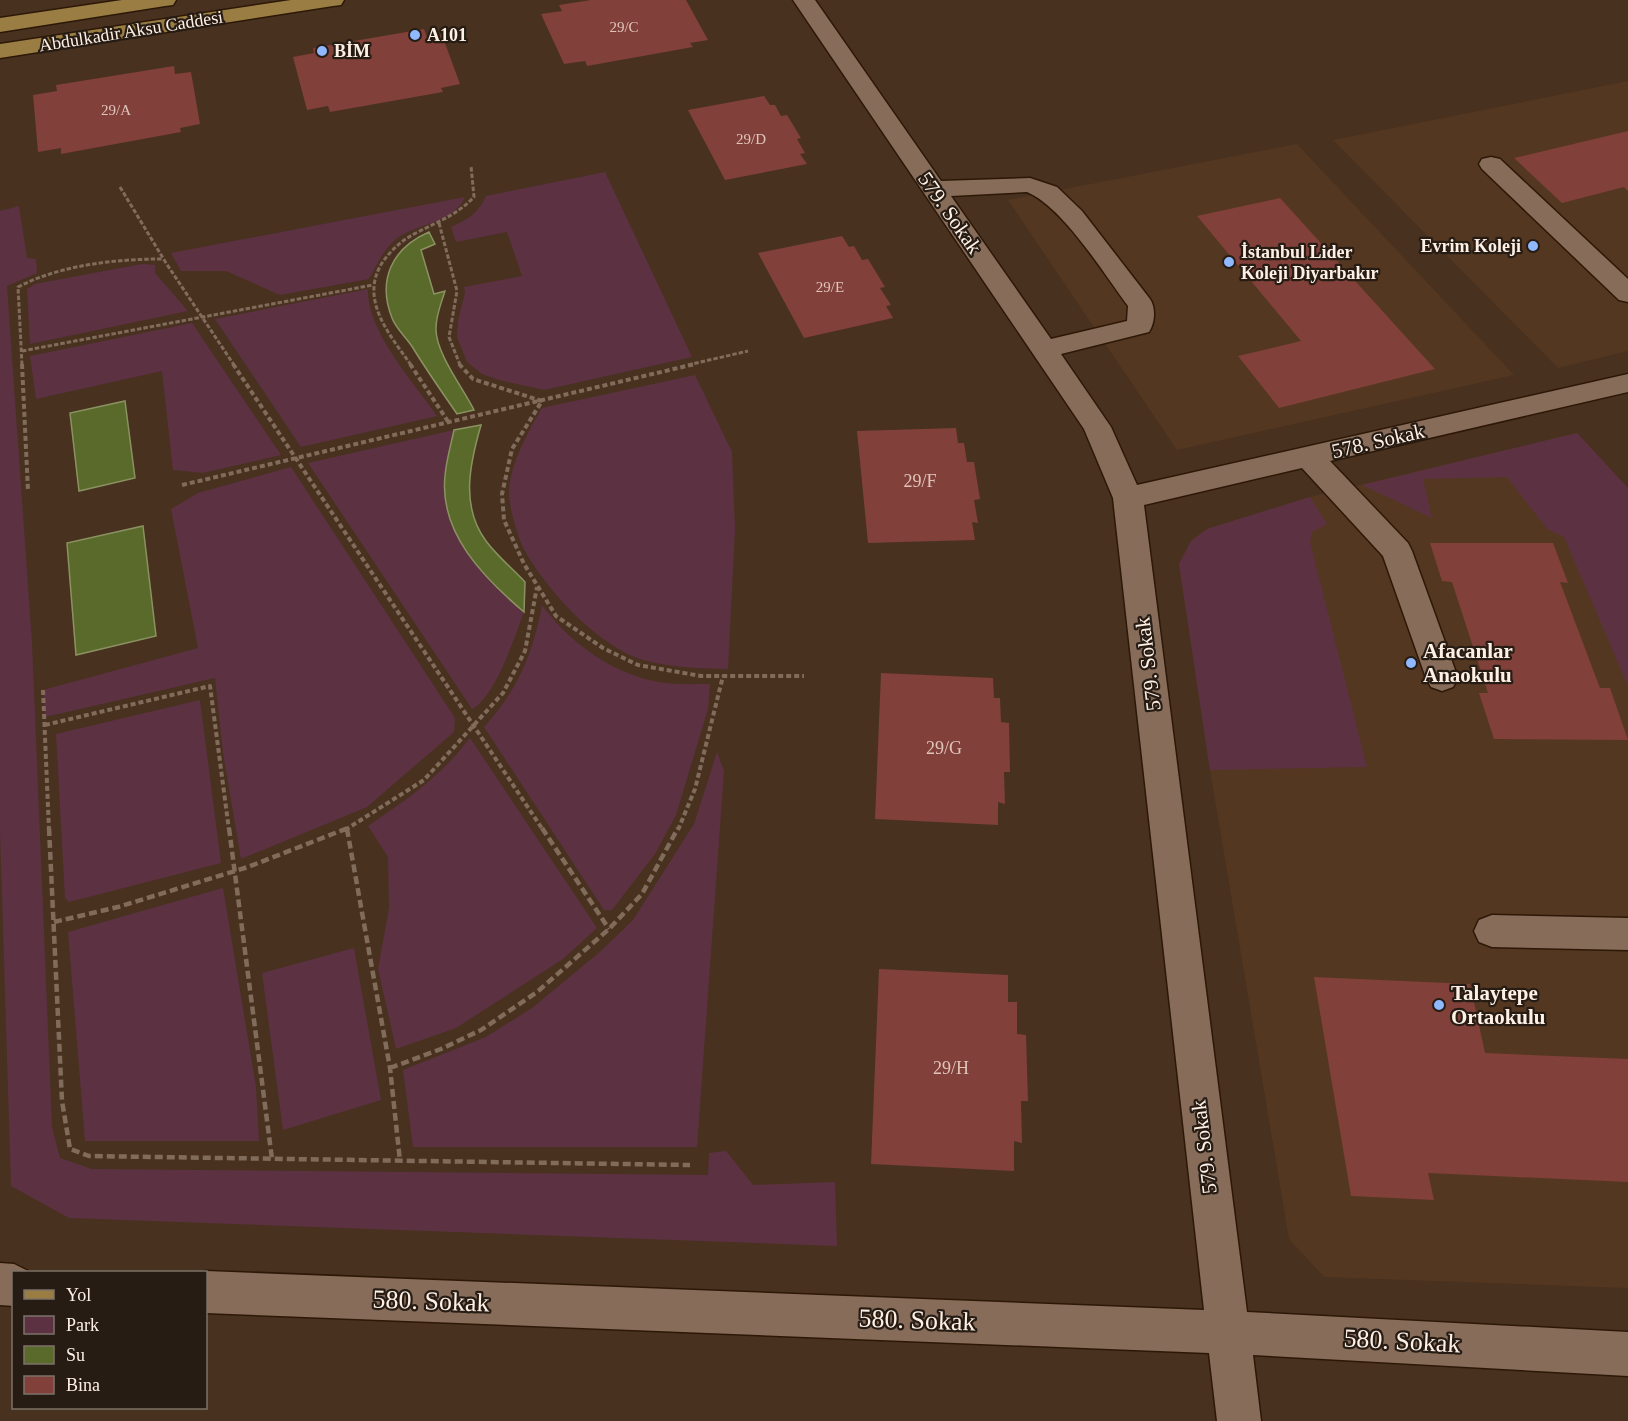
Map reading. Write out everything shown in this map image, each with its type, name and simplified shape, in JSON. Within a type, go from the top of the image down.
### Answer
[{"type":"main road","name":"Abdulkadir Aksu Caddesi","points":[[0,25],[165,0]]},
{"type":"main road","name":"Abdulkadir Aksu Caddesi","points":[[0,51],[333,0]]},
{"type":"street","name":"579. Sokak","points":[[804,0],[1097,427],[1128,498],[1226,1332],[1239,1421]]},
{"type":"street","points":[[1491,164],[1628,294]]},
{"type":"street","points":[[934,189],[1030,185],[1048,192],[1073,216],[1141,305],[1140,326],[1045,349]]},
{"type":"street","name":"578. Sokak","points":[[1128,498],[1628,383]]},
{"type":"street","points":[[1309,457],[1397,551],[1442,678]]},
{"type":"street","points":[[1492,931],[1628,934]]},
{"type":"street","name":"580. Sokak","points":[[207,1292],[1226,1332],[1628,1353]]},
{"type":"path","points":[[449,423],[386,330],[374,301],[374,281],[385,259],[395,246],[466,207],[474,197],[471,166]]},
{"type":"path","points":[[120,187],[163,259],[609,929]]},
{"type":"path","points":[[439,223],[457,291],[449,337],[458,363],[473,378],[542,401]]},
{"type":"path","points":[[28,491],[18,287],[25,282],[141,258],[163,259]]},
{"type":"path","points":[[22,351],[374,285]]},
{"type":"path","points":[[182,485],[748,351]]},
{"type":"path","points":[[542,401],[512,448],[502,494],[504,520],[524,564],[556,616],[603,648],[638,665],[701,676],[804,676]]},
{"type":"path","points":[[54,922],[118,908],[233,872],[347,829],[424,780],[503,693],[525,651],[537,586]]},
{"type":"path","points":[[390,1068],[481,1030],[537,992],[609,929],[642,894],[676,832],[695,789],[723,676]]},
{"type":"path","points":[[45,725],[210,686],[272,1159]]},
{"type":"path","points":[[43,690],[62,1101],[70,1149],[89,1156],[690,1165]]},
{"type":"path","points":[[347,829],[390,1068],[400,1161]]},
{"type":"shaded area","name":"Evrim Koleji","points":[[1628,81],[1628,351],[1558,368],[1333,140]]},
{"type":"shaded area","name":"İstanbul Lider Koleji Diyarbakır","points":[[1297,144],[1514,375],[1177,450],[1008,200]]},
{"type":"shaded area","name":"Talaytepe Ortaokulu","points":[[1577,433],[1628,488],[1628,1288],[1324,1277],[1289,1239],[1210,770],[1179,564],[1191,541],[1207,529],[1310,497]]},
{"type":"green space","points":[[605,172],[692,357],[544,390],[482,374],[467,362],[457,337],[458,320],[465,293],[464,287],[522,276],[507,232],[456,242],[451,227],[472,215],[486,196]]},
{"type":"green space","points":[[465,197],[452,213],[403,234],[395,240],[384,253],[369,279],[280,295],[226,271],[181,271],[171,253]]},
{"type":"green space","points":[[19,206],[27,258],[36,259],[37,273],[7,286],[32,643],[52,1127],[60,1158],[92,1169],[708,1175],[709,1153],[726,1151],[753,1185],[835,1182],[837,1246],[69,1218],[11,1186],[0,831],[0,211]]},
{"type":"green space","points":[[142,264],[155,265],[155,273],[188,311],[30,344],[27,289],[35,284]]},
{"type":"green space","points":[[368,289],[369,305],[383,338],[437,416],[301,447],[215,319]]},
{"type":"green space","points":[[192,323],[281,455],[203,473],[173,470],[162,371],[36,399],[30,356]]},
{"type":"green space","points":[[695,375],[732,452],[735,529],[728,669],[697,668],[647,661],[611,644],[593,631],[560,599],[534,565],[519,537],[509,497],[511,474],[515,462],[542,408]]},
{"type":"green space","points":[[454,430],[445,476],[445,497],[449,517],[467,553],[494,584],[524,612],[496,679],[481,702],[472,709],[308,463]]},
{"type":"green space","points":[[1577,433],[1628,488],[1628,686],[1564,537],[1547,529],[1507,477],[1423,479],[1432,518],[1362,485]]},
{"type":"green space","points":[[291,467],[455,718],[454,732],[367,807],[241,859],[223,753],[215,678],[45,717],[43,690],[198,648],[171,509],[198,493]]},
{"type":"green space","points":[[1310,497],[1327,524],[1312,532],[1310,542],[1367,767],[1210,770],[1179,564],[1191,541],[1207,529]]},
{"type":"green space","points":[[542,605],[578,644],[608,664],[625,672],[665,683],[710,684],[708,709],[676,815],[655,854],[612,910],[604,910],[484,727],[515,685],[529,655]]},
{"type":"green space","points":[[200,700],[221,863],[69,902],[65,898],[56,734]]},
{"type":"green space","points":[[470,738],[597,928],[563,959],[456,1028],[396,1049],[378,969],[389,908],[388,857],[368,826],[435,776]]},
{"type":"green space","points":[[717,752],[724,771],[697,1147],[413,1147],[403,1070],[486,1037],[532,1008],[601,951],[633,920],[694,824]]},
{"type":"green space","points":[[223,888],[256,1087],[259,1141],[85,1141],[68,932]]},
{"type":"green space","points":[[354,948],[381,1100],[283,1130],[262,973]]},
{"type":"water","points":[[429,232],[435,244],[421,250],[434,294],[445,291],[437,319],[437,338],[445,359],[474,410],[457,414],[411,344],[396,326],[386,291],[387,278],[397,256],[416,239]]},
{"type":"water","points":[[125,401],[135,478],[79,491],[70,413]]},
{"type":"water","points":[[481,425],[471,469],[470,499],[473,513],[486,541],[525,582],[524,612],[494,584],[467,553],[449,517],[445,497],[445,476],[454,430]]},
{"type":"water","points":[[143,526],[156,636],[76,655],[67,543]]},
{"type":"building","points":[[591,0],[686,0],[708,40],[690,43],[693,47],[587,66],[585,61],[564,64],[541,14],[562,11],[559,5]]},
{"type":"building","points":[[424,29],[427,37],[442,35],[460,84],[441,88],[443,92],[330,112],[328,106],[307,110],[293,57],[314,53],[313,48]]},
{"type":"building","points":[[174,66],[175,74],[191,72],[200,124],[180,128],[181,132],[61,154],[61,148],[38,152],[33,95],[57,91],[56,85]]},
{"type":"building","points":[[764,96],[770,105],[775,105],[781,116],[787,115],[801,138],[797,139],[805,153],[800,154],[807,164],[725,180],[688,110]]},
{"type":"building","points":[[1628,131],[1628,191],[1624,187],[1562,203],[1514,158]]},
{"type":"building","points":[[1280,198],[1435,369],[1279,408],[1238,356],[1301,341],[1197,216]]},
{"type":"building","points":[[842,236],[849,247],[854,246],[862,260],[868,259],[885,287],[880,288],[891,305],[886,306],[893,318],[804,338],[758,253]]},
{"type":"building","points":[[956,428],[958,443],[964,443],[967,462],[974,462],[980,499],[974,500],[978,523],[972,522],[975,540],[868,543],[857,431]]},
{"type":"building","points":[[1430,543],[1553,543],[1568,583],[1560,582],[1600,688],[1610,688],[1628,740],[1494,739],[1479,693],[1488,693],[1452,582],[1442,581]]},
{"type":"building","points":[[881,673],[993,678],[994,698],[1000,698],[1001,722],[1009,723],[1010,772],[1004,772],[1005,804],[998,802],[998,825],[875,819]]},
{"type":"building","points":[[879,969],[1008,975],[1008,1002],[1017,1002],[1017,1034],[1026,1035],[1028,1101],[1021,1101],[1022,1143],[1014,1141],[1014,1171],[871,1164]]},
{"type":"building","points":[[1314,977],[1470,984],[1485,1053],[1628,1059],[1628,1182],[1428,1173],[1434,1200],[1351,1196]]},
{"type":"place","name":"A101","points":[[415,35]]},
{"type":"place","name":"BİM","points":[[322,51]]},
{"type":"place","name":"Evrim Koleji","points":[[1533,246]]},
{"type":"place","name":"İstanbul Lider Koleji Diyarbakır","points":[[1229,262]]},
{"type":"place","name":"Afacanlar Anaokulu","points":[[1411,663]]},
{"type":"place","name":"Talaytepe Ortaokulu","points":[[1439,1005]]}]
